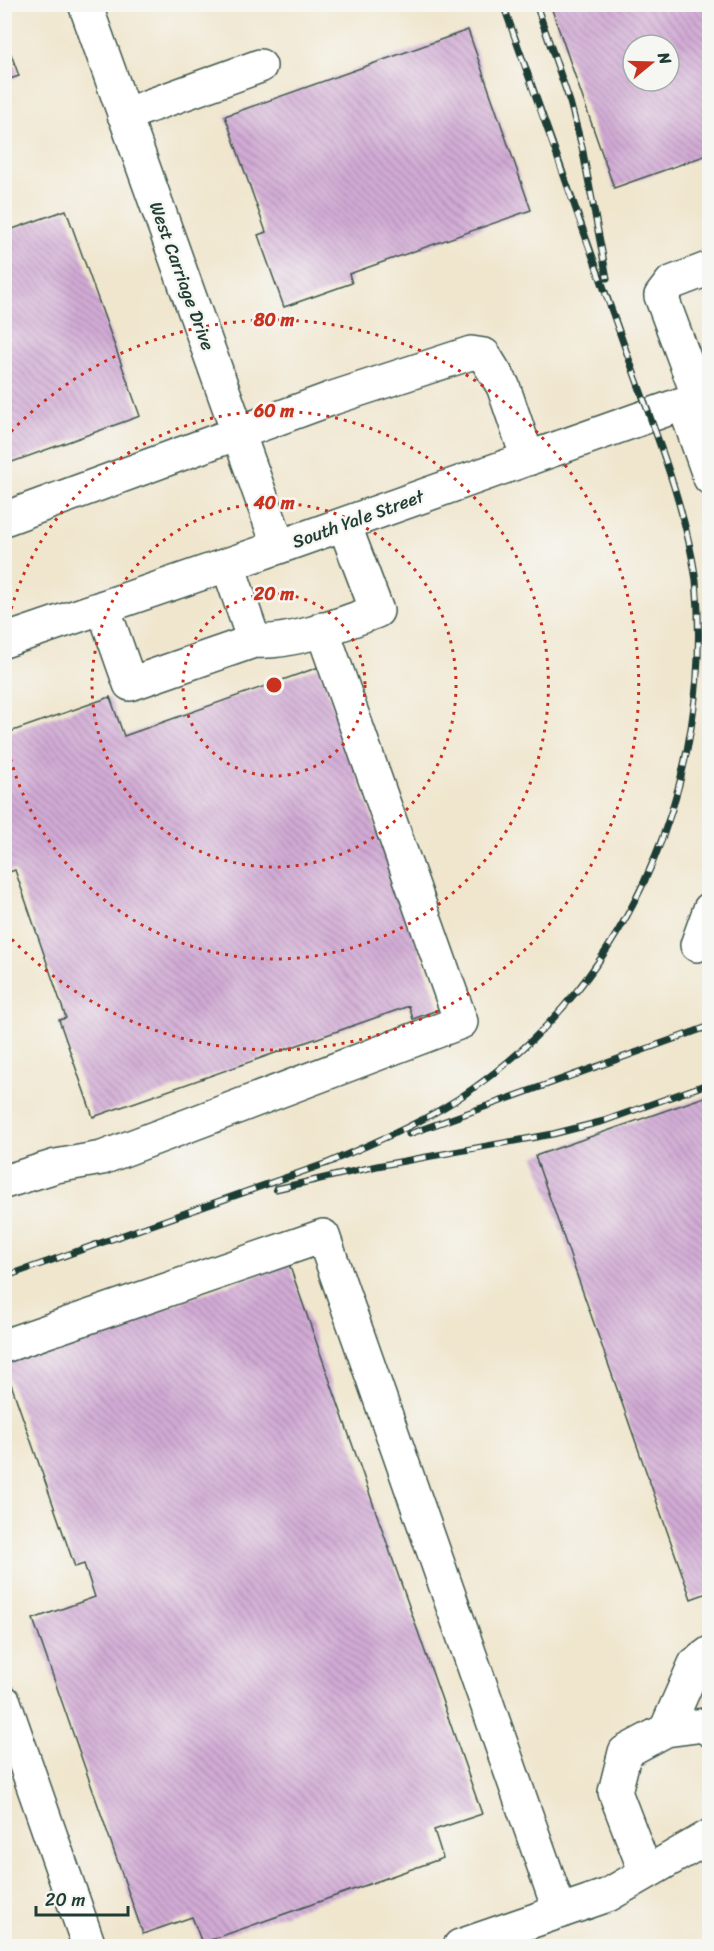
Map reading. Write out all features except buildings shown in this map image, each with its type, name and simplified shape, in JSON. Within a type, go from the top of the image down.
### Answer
[{"type":"street","name":"West Carriage Drive","points":[[84,4],[279,547]]},
{"type":"street","points":[[124,115],[260,66]]},
{"type":"street","points":[[710,268],[671,283],[661,296],[698,399],[710,478]]},
{"type":"street","points":[[4,519],[355,390],[471,353],[484,355],[503,386],[528,459]]},
{"type":"street","name":"South Yale Street","points":[[4,641],[228,565],[698,399]]},
{"type":"street","points":[[103,607],[130,684],[254,641],[271,643],[377,611],[344,524]]},
{"type":"street","points":[[228,565],[254,641]]},
{"type":"street","points":[[4,1182],[56,1166],[102,1158],[461,1022],[322,629]]},
{"type":"street","points":[[697,945],[710,909]]},
{"type":"street","points":[[4,1346],[323,1236],[560,1912]]},
{"type":"street","points":[[666,1730],[695,1664],[710,1653]]},
{"type":"street","points":[[4,1702],[90,1947]]},
{"type":"street","points":[[646,1873],[615,1792],[626,1752],[666,1730],[704,1725],[710,1730]]},
{"type":"street","points":[[460,1947],[608,1895],[710,1836]]},
{"type":"railway","points":[[325,1164],[418,1122],[471,1090],[528,1044],[577,991],[618,931],[651,866],[675,798],[691,727],[698,654],[696,580],[691,550],[675,490],[503,4]]},
{"type":"railway","points":[[536,4],[570,102],[582,147],[607,278]]},
{"type":"railway","points":[[409,1134],[710,1026]]},
{"type":"railway","points":[[276,1189],[377,1166],[553,1134],[604,1121],[710,1083]]},
{"type":"railway","points":[[4,1277],[333,1161]]}]
